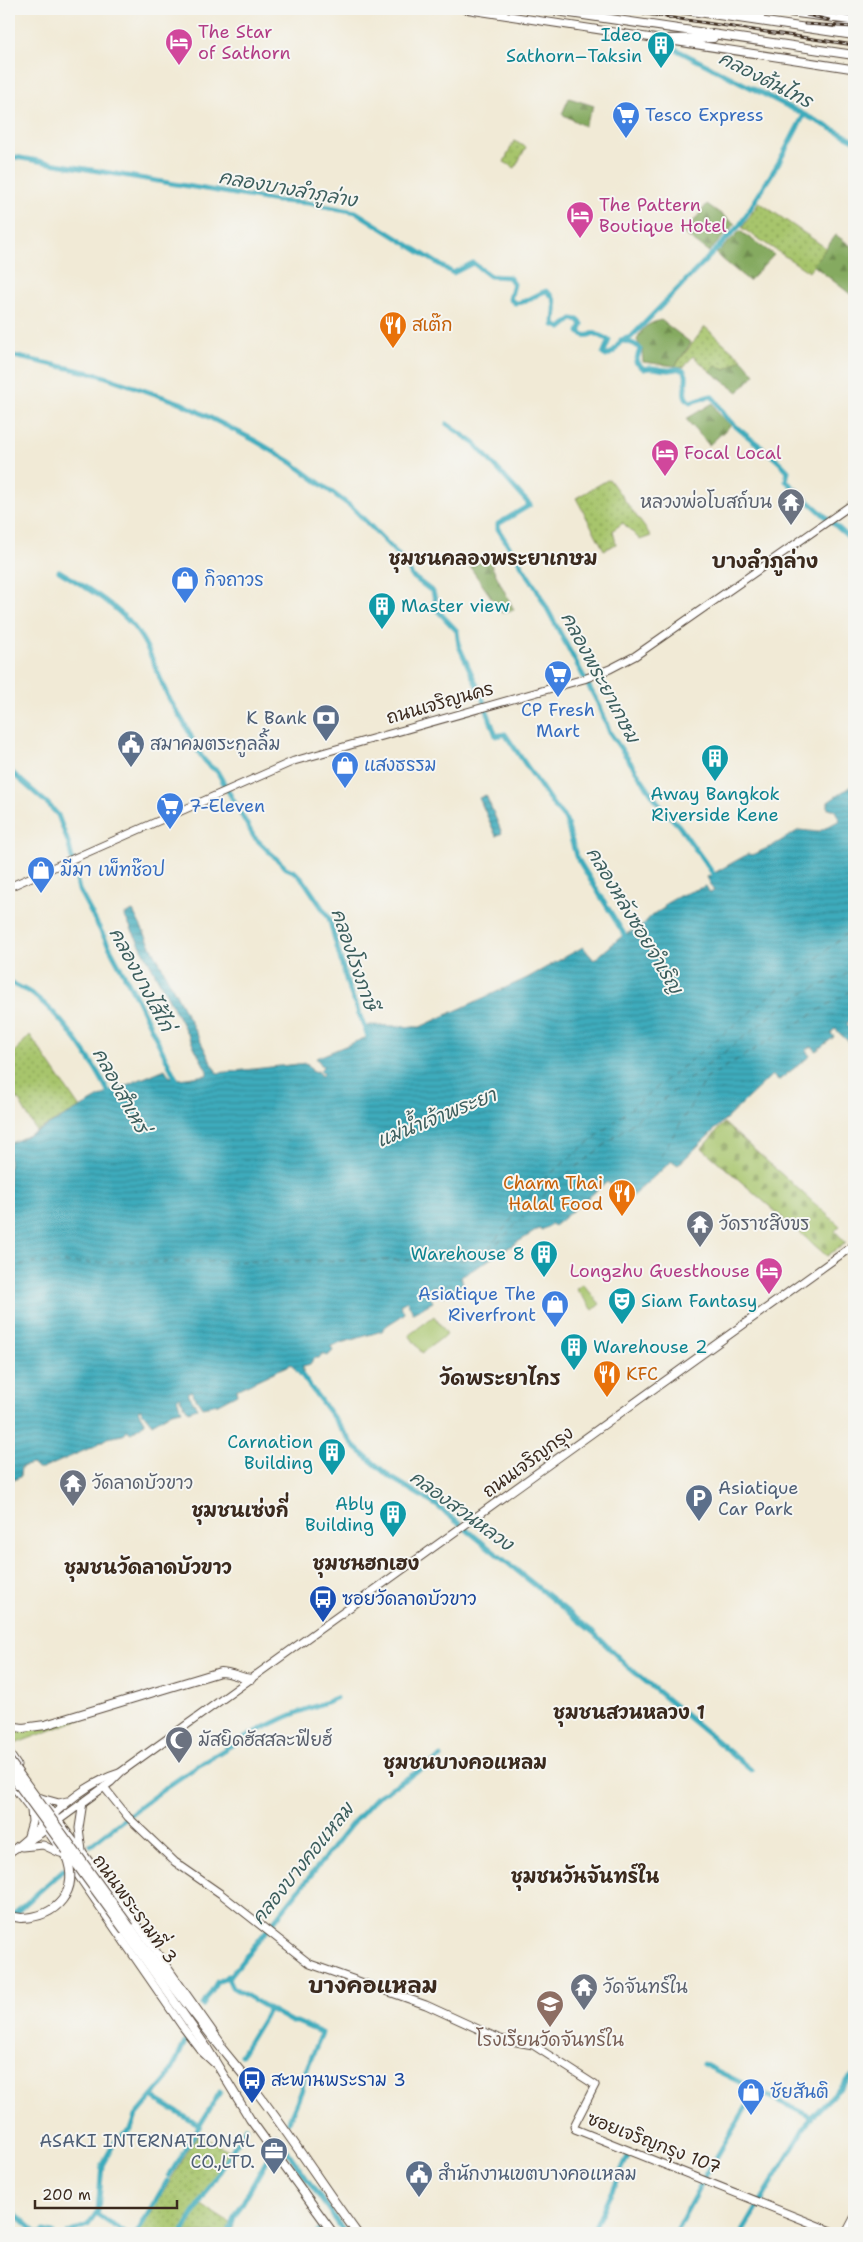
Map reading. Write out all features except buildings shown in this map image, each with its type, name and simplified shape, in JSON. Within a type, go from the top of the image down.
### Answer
[{"type":"main road","points":[[464,9],[854,69]]},
{"type":"main road","points":[[543,9],[854,55]]},
{"type":"main road","points":[[678,9],[854,35]]},
{"type":"main road","points":[[739,9],[773,23]]},
{"type":"main road","points":[[763,9],[854,21]]},
{"type":"main road","points":[[813,28],[854,28]]},
{"type":"main road","points":[[667,39],[732,37]]},
{"type":"main road","points":[[760,41],[854,60]]},
{"type":"main road","name":"ถนนเจริญนคร","points":[[9,887],[294,761],[585,678],[610,669],[635,656],[854,503]]},
{"type":"main road","name":"ถนนเจริญกรุง","points":[[55,1817],[104,1787],[121,1772],[854,1245]]},
{"type":"main road","points":[[9,1726],[33,1728],[220,1672],[230,1672],[242,1678],[251,1679]]},
{"type":"main road","name":"ถนนพระรามที่ 3","points":[[9,1754],[191,1999],[357,2233]]},
{"type":"main road","name":"ถนนพระรามที่ 3","points":[[9,1760],[127,1929],[206,2048],[250,2119],[332,2233]]},
{"type":"main road","name":"ถนนพระรามที่ 3","points":[[9,1772],[184,2004],[241,2072]]},
{"type":"main road","name":"ถนนเจริญกรุง","points":[[14,1850],[44,1827],[69,1801],[100,1781],[121,1772]]},
{"type":"main road","name":"ถนนพระรามที่ 3","points":[[9,1781],[44,1827],[182,2026],[215,2064]]},
{"type":"main road","name":"ซอยเจริญกรุง 107","points":[[104,1787],[127,1816],[175,1862],[267,1928],[310,1964],[426,2005],[500,2039],[533,2045],[595,2085],[574,2128],[836,2233]]},
{"type":"main road","points":[[41,1798],[59,1803],[69,1801]]},
{"type":"main road","points":[[82,1802],[78,1828],[82,1852]]},
{"type":"main road","points":[[28,1836],[32,1822],[31,1810]]},
{"type":"main road","name":"ถนนเจริญกรุง","points":[[14,1850],[28,1836],[44,1827]]},
{"type":"main road","points":[[9,1916],[27,1918],[38,1916],[53,1908],[66,1895],[70,1885],[71,1871],[60,1842]]},
{"type":"main road","points":[[14,1850],[44,1845],[62,1854]]},
{"type":"main road","points":[[81,1880],[80,1871],[82,1867],[89,1866],[96,1872]]},
{"type":"main road","points":[[846,2233],[854,2218]]},
{"type":"green space","points":[[569,98],[594,106],[584,126],[562,114]]},
{"type":"green space","points":[[514,141],[526,147],[515,168],[504,162]]},
{"type":"green space","points":[[759,202],[826,248],[809,272],[742,228]]},
{"type":"green space","points":[[707,204],[735,224],[709,252],[684,234]]},
{"type":"green space","points":[[740,231],[774,255],[749,281],[716,254]]},
{"type":"green space","points":[[836,235],[854,248],[854,297],[813,265]]},
{"type":"green space","points":[[661,320],[691,343],[675,366],[643,362],[642,350],[637,340],[646,327]]},
{"type":"green space","points":[[705,327],[742,359],[725,370],[716,366],[710,371],[693,356],[684,367],[675,366]]},
{"type":"green space","points":[[742,359],[755,374],[738,392],[710,371],[716,366],[725,370]]},
{"type":"green space","points":[[713,403],[718,413],[731,425],[709,445],[686,419]]},
{"type":"green space","points":[[609,479],[651,536],[640,540],[623,523],[613,530],[616,544],[604,550],[576,498]]},
{"type":"green space","points":[[488,559],[514,610],[502,613],[470,567]]},
{"type":"green space","points":[[30,1035],[80,1108],[36,1131],[20,1102],[9,1090],[9,1058]]},
{"type":"green space","points":[[724,1123],[840,1226],[835,1231],[846,1243],[827,1256],[702,1148]]},
{"type":"green space","points":[[583,1284],[600,1304],[593,1310],[576,1289]]},
{"type":"green space","points":[[434,1316],[447,1334],[422,1353],[409,1335]]},
{"type":"green space","points":[[102,1711],[12,1745],[9,1740],[9,1723],[22,1727]]},
{"type":"green space","points":[[198,2134],[232,2152],[200,2204],[234,2226],[230,2233],[139,2233]]},
{"type":"water","name":"แม่น้ำเจ้าพระยา","points":[[851,786],[854,791],[854,1016],[847,1024],[854,1032],[854,1040],[850,1043],[835,1029],[831,1033],[834,1037],[816,1051],[812,1046],[806,1051],[810,1056],[778,1081],[772,1075],[678,1165],[672,1161],[630,1198],[607,1182],[554,1226],[552,1224],[542,1230],[539,1229],[461,1277],[463,1283],[443,1297],[435,1286],[427,1290],[433,1302],[413,1313],[407,1301],[400,1305],[405,1313],[382,1331],[331,1346],[333,1351],[328,1356],[322,1354],[319,1358],[314,1358],[310,1364],[303,1366],[303,1373],[299,1375],[291,1364],[236,1390],[237,1394],[218,1404],[202,1407],[191,1391],[188,1393],[197,1408],[188,1411],[179,1397],[177,1399],[182,1410],[172,1412],[152,1424],[140,1409],[138,1411],[145,1423],[131,1433],[127,1430],[123,1435],[107,1438],[95,1446],[42,1469],[37,1469],[32,1464],[21,1467],[20,1477],[9,1482],[9,1144],[40,1130],[105,1094],[165,1069],[170,1077],[176,1075],[179,1079],[207,1075],[207,1071],[124,915],[133,911],[217,1073],[307,1063],[313,1072],[318,1071],[321,1076],[323,1074],[320,1070],[323,1067],[316,1058],[367,1037],[365,1028],[370,1025],[420,1027],[527,978],[583,947],[594,960],[622,936],[642,926],[651,916],[664,908],[665,904],[681,895],[706,886],[710,893],[714,891],[707,877],[748,854],[752,855],[772,846],[799,830],[818,832],[840,820],[834,809],[828,809],[828,802]]},
{"type":"water","points":[[486,795],[502,833],[496,836],[479,798]]},
{"type":"waterway","name":"คลองต้นไทร","points":[[665,44],[854,140]]},
{"type":"waterway","points":[[621,340],[631,337],[740,225],[779,162],[804,115]]},
{"type":"waterway","name":"คลองบางลำภูล่าง","points":[[9,156],[276,201],[308,203],[356,212],[453,273],[473,263],[490,276],[509,277],[514,284],[510,299],[515,303],[520,303],[546,291],[555,302],[554,325],[561,328],[572,319],[578,320],[582,324],[579,332],[581,334],[586,336],[594,333],[609,340],[603,354],[606,356],[613,352],[621,341],[639,347],[636,362],[644,369],[678,369],[684,371],[686,375],[686,398],[690,402],[711,396],[729,420],[788,471],[786,481],[854,542]]},
{"type":"waterway","name":"คลองหลังซอยจำเริญ","points":[[9,355],[100,375],[181,403],[254,440],[291,462],[353,508],[405,562],[412,576],[433,592],[438,611],[457,631],[459,646],[482,697],[496,736],[505,734],[554,806],[566,820],[576,856],[627,939]]},
{"type":"waterway","name":"คลองพระยาเกษม","points":[[447,424],[474,443],[530,505],[498,524],[498,529],[536,588],[600,707],[610,733],[661,807],[679,826],[717,879]]},
{"type":"waterway","name":"คลองโรงภาษี","points":[[59,571],[108,603],[139,633],[148,649],[168,697],[200,754],[207,764],[217,771],[254,837],[286,868],[295,872],[304,881],[329,918],[348,986],[370,1041]]},
{"type":"waterway","name":"คลองบางไส้ไก่","points":[[9,770],[58,815],[69,845],[79,890],[135,995],[177,1081]]},
{"type":"waterway","name":"คลองสำเหร่","points":[[9,982],[26,990],[58,1017],[88,1057],[111,1097]]},
{"type":"waterway","name":"คลองสวนหลวง","points":[[298,1370],[355,1447],[390,1477],[436,1505],[594,1633],[626,1665],[751,1770]]},
{"type":"waterway","points":[[91,1845],[159,1792],[231,1745],[295,1713],[336,1698]]},
{"type":"waterway","name":"คลองบางคอแหลม","points":[[203,2005],[217,1982],[231,1975],[351,1825],[377,1797],[441,1757]]},
{"type":"waterway","points":[[11,1917],[63,1870]]},
{"type":"waterway","points":[[227,1976],[232,1987],[269,2009],[241,2055]]},
{"type":"waterway","points":[[269,2009],[292,2022],[297,2022],[322,2033],[304,2075],[302,2090],[288,2122]]},
{"type":"waterway","name":"คลองบางคอแหลม","points":[[68,2233],[88,2225],[98,2211],[102,2165],[115,2142],[131,2130],[136,2116],[168,2078],[185,2042]]},
{"type":"waterway","points":[[703,2064],[811,2117]]},
{"type":"waterway","points":[[742,2233],[811,2117],[854,2074]]},
{"type":"waterway","points":[[675,2233],[707,2173],[757,2089]]},
{"type":"waterway","points":[[169,2176],[220,2092]]},
{"type":"waterway","points":[[152,2097],[200,2126]]},
{"type":"waterway","points":[[182,2233],[246,2127]]},
{"type":"waterway","points":[[275,2134],[345,2233]]},
{"type":"waterway","points":[[592,2233],[628,2156]]},
{"type":"waterway","points":[[229,2233],[234,2218],[268,2158]]},
{"type":"waterway","points":[[137,2233],[167,2181]]},
{"type":"waterway","points":[[9,2208],[37,2233]]},
{"type":"waterway","points":[[96,2214],[125,2233]]},
{"type":"waterway","points":[[317,2233],[320,2229]]},
{"type":"waterway","name":"คลองบางคอแหลม","points":[[41,2233],[44,2231],[53,2233]]},
{"type":"ferry route","points":[[482,1257],[540,1182],[854,928]]},
{"type":"ferry route","points":[[9,1267],[27,1263],[481,1260],[559,1180],[798,995],[854,971]]},
{"type":"ferry route","points":[[661,1156],[707,1078],[854,989]]},
{"type":"railway","points":[[613,9],[854,45]]},
{"type":"railway","points":[[807,15],[829,20]]},
{"type":"railway","points":[[805,24],[854,27]]},
{"type":"place","name":"The Star of Sathorn","points":[[179,66]]},
{"type":"place","name":"Ideo Sathorn–Taksin","points":[[661,69]]},
{"type":"place","name":"Tesco Express","points":[[626,139]]},
{"type":"place","name":"The Pattern Boutique Hotel","points":[[580,239]]},
{"type":"place","name":"สเต๊ก","points":[[393,349]]},
{"type":"place","name":"Focal Local","points":[[665,477]]},
{"type":"place","name":"หลวงพ่อโบสถ์บน","points":[[791,526]]},
{"type":"place","name":"กิจถาวร","points":[[185,604]]},
{"type":"place","name":"Master view","points":[[382,630]]},
{"type":"place","name":"CP Fresh Mart","points":[[558,698]]},
{"type":"place","name":"K Bank","points":[[326,742]]},
{"type":"place","name":"สมาคมตระกูลลิ้ม","points":[[131,768]]},
{"type":"place","name":"Away Bangkok Riverside Kene","points":[[715,782]]},
{"type":"place","name":"แสงธรรม","points":[[345,789]]},
{"type":"place","name":"7-Eleven","points":[[170,830]]},
{"type":"place","name":"มีมา เพ็ทช๊อป","points":[[41,894]]},
{"type":"place","name":"Charm Thai Halal Food","points":[[622,1217]]},
{"type":"place","name":"วัดราชสิงขร","points":[[700,1248]]},
{"type":"place","name":"Warehouse 8","points":[[544,1278]]},
{"type":"place","name":"Longzhu Guesthouse","points":[[769,1295]]},
{"type":"place","name":"Siam Fantasy","points":[[622,1325]]},
{"type":"place","name":"Asiatique The Riverfront","points":[[555,1328]]},
{"type":"place","name":"Warehouse 2","points":[[574,1371]]},
{"type":"place","name":"KFC","points":[[607,1398]]},
{"type":"place","name":"Carnation Building","points":[[332,1476]]},
{"type":"place","name":"วัดลาดบัวขาว","points":[[73,1507]]},
{"type":"place","name":"Asiatique Car Park","points":[[699,1522]]},
{"type":"place","name":"Ably Building","points":[[393,1538]]},
{"type":"place","name":"ซอยวัดลาดบัวขาว","points":[[323,1623]]},
{"type":"place","name":"มัสยิดฮัสสละฟียฮ์","points":[[179,1764]]},
{"type":"place","name":"วัดจันทร์ใน","points":[[584,2011]]},
{"type":"place","name":"โรงเรียนวัดจันทร์ใน","points":[[550,2028]]},
{"type":"place","name":"สะพานพระราม 3","points":[[252,2104]]},
{"type":"place","name":"ชัยสันติ","points":[[751,2116]]},
{"type":"place","name":"ASAKI INTERNATIONAL CO.,LTD.","points":[[274,2175]]},
{"type":"place","name":"สำนักงานเขตบางคอแหลม","points":[[419,2198]]},
{"type":"district","name":"ชุมชนคลองพระยาเกษม","points":[[493,558]]},
{"type":"district","name":"บางลำภูล่าง","points":[[765,561]]},
{"type":"district","name":"วัดพระยาไกร","points":[[500,1378]]},
{"type":"district","name":"ชุมชนเซ่งกี่","points":[[240,1510]]},
{"type":"district","name":"ชุมชนฮกเฮง","points":[[366,1563]]},
{"type":"district","name":"ชุมชนวัดลาดบัวขาว","points":[[148,1567]]},
{"type":"district","name":"ชุมชนสวนหลวง 1","points":[[629,1712]]},
{"type":"district","name":"ชุมชนบางคอแหลม","points":[[465,1762]]},
{"type":"district","name":"ชุมชนวันจันทร์ใน","points":[[585,1876]]},
{"type":"district","name":"บางคอแหลม","points":[[373,1985]]}]
